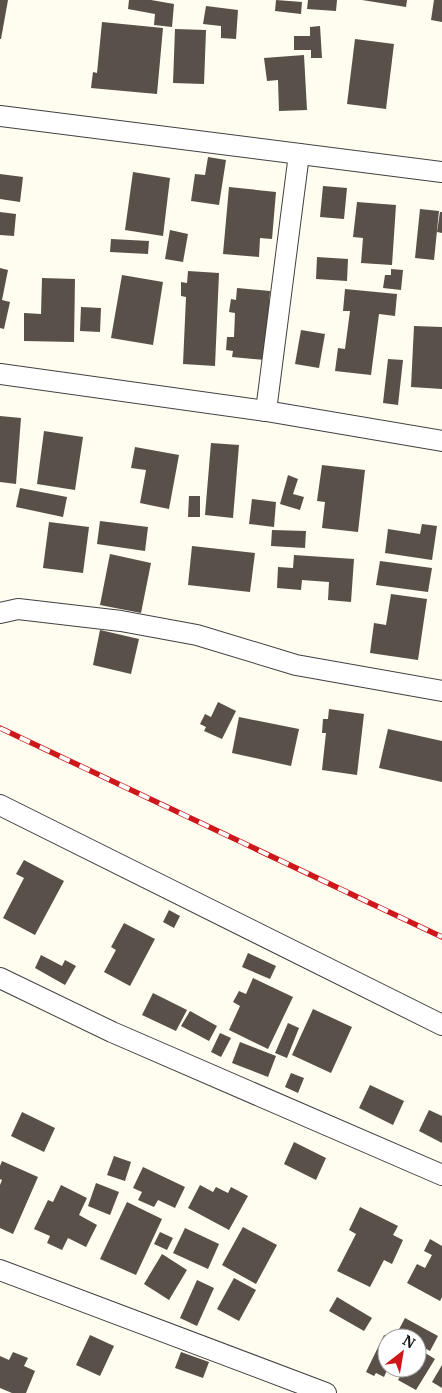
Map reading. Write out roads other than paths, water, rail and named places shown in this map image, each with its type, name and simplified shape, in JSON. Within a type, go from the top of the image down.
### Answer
[{"type":"street","points":[[0,116],[442,172]]},
{"type":"street","points":[[266,411],[299,154]]},
{"type":"street","points":[[0,374],[266,411],[442,440]]},
{"type":"street","points":[[0,613],[18,609],[121,621],[197,635],[296,665],[442,691]]},
{"type":"street","points":[[0,805],[442,1025]]},
{"type":"street","points":[[0,978],[112,1032],[442,1176]]},
{"type":"street","points":[[0,1270],[326,1393]]},
{"type":"railway","points":[[0,728],[442,937]]}]
